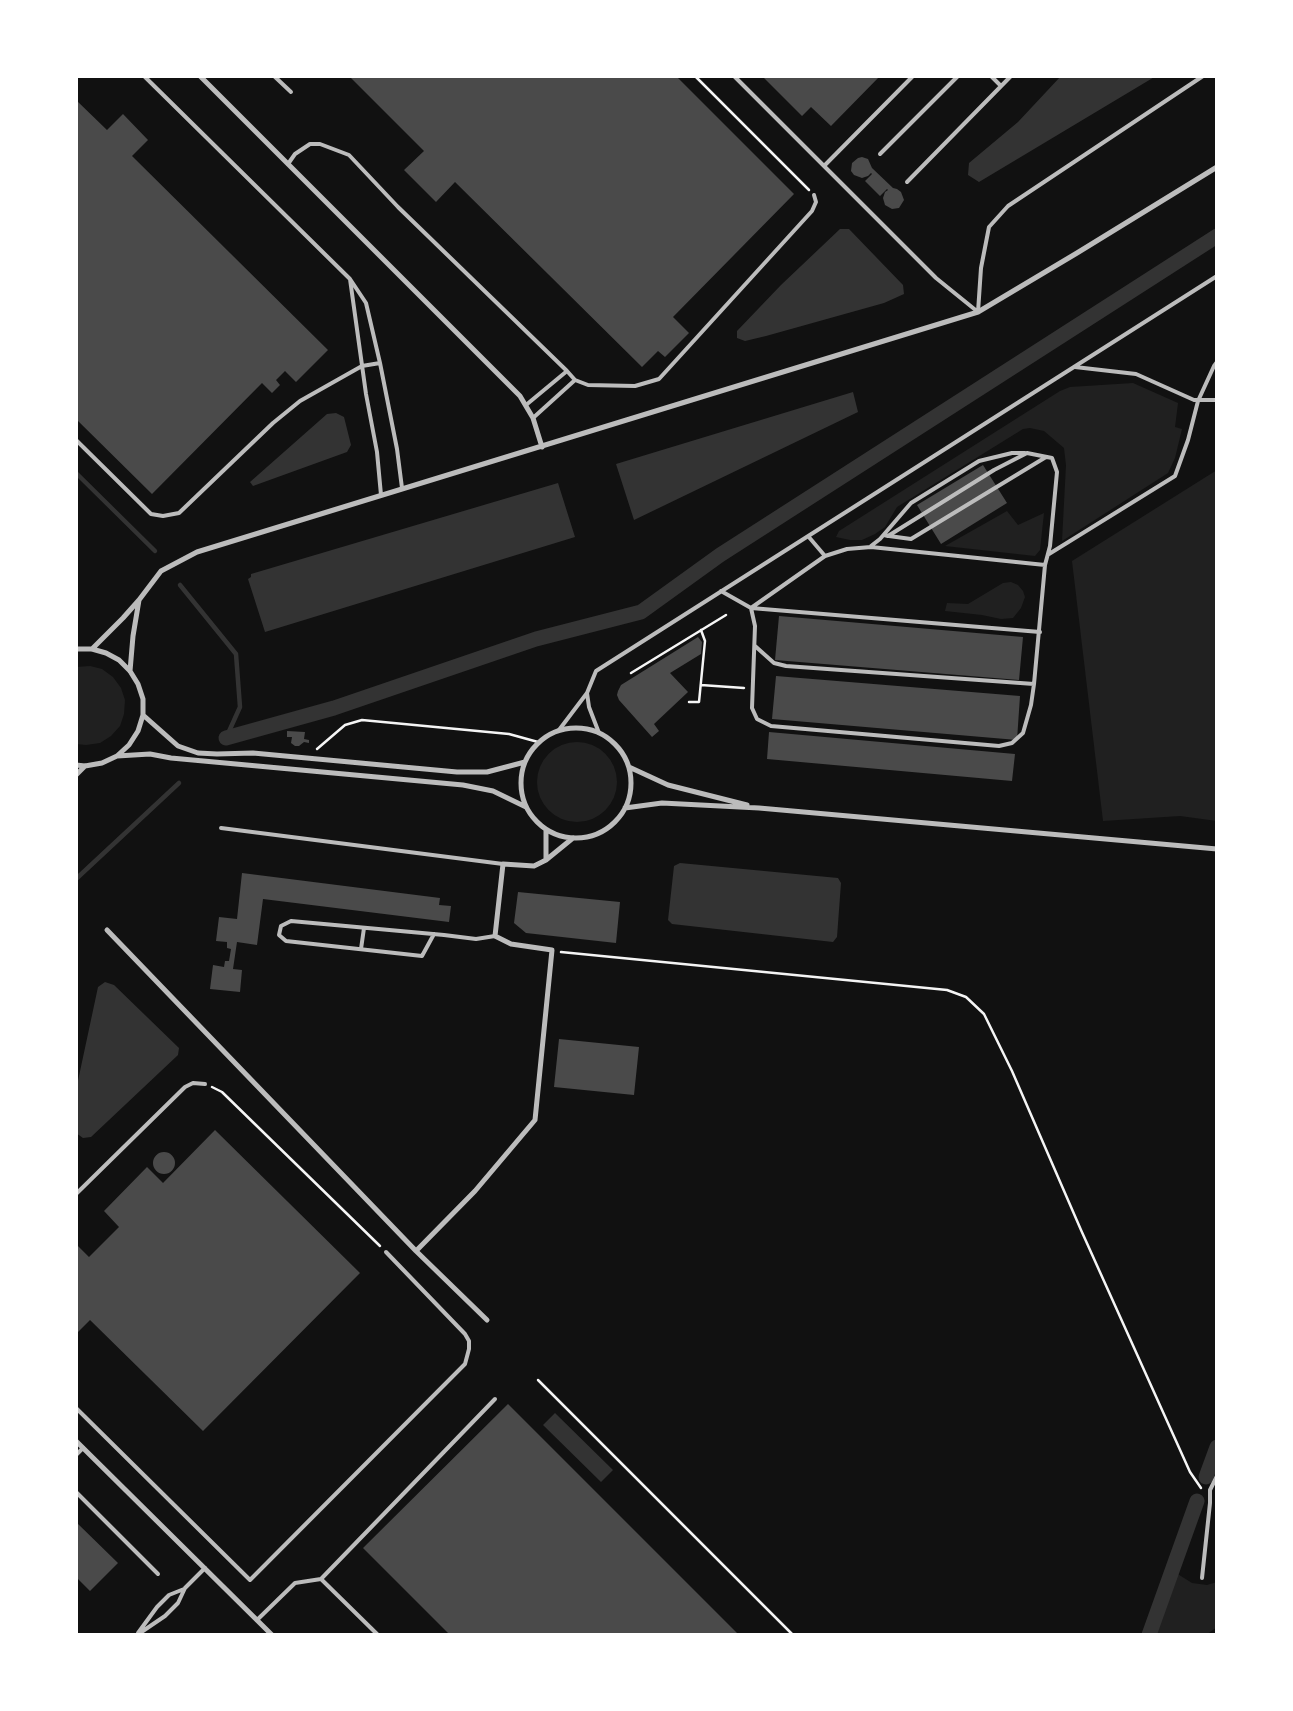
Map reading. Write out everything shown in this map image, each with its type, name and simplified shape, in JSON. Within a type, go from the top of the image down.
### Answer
[{"type":"street","points":[[200,76],[520,396],[533,418],[542,447]]},
{"type":"street","points":[[92,649],[139,600],[161,571],[197,552],[978,312],[1217,167]]},
{"type":"street","points":[[130,671],[139,600]]},
{"type":"street","points":[[76,649],[92,649],[120,660],[138,684],[143,699],[143,715],[138,731],[129,745],[117,756],[102,763],[85,766],[76,765]]},
{"type":"street","points":[[143,715],[178,746],[198,753],[253,753],[457,772],[488,772],[525,762]]},
{"type":"street","points":[[573,728],[599,733],[612,741],[622,753],[629,767],[630,795],[625,808],[616,821],[604,831],[589,837],[573,838],[559,836],[546,830],[534,820],[526,807],[521,792],[521,776],[530,751],[538,742],[559,730],[573,728]]},
{"type":"street","points":[[117,756],[150,754],[171,758],[463,785],[493,791],[526,807]]},
{"type":"street","points":[[76,775],[85,766]]},
{"type":"street","points":[[629,767],[668,785],[759,808]]},
{"type":"street","points":[[625,808],[662,803],[759,808],[1217,849]]},
{"type":"street","points":[[546,830],[546,860]]},
{"type":"street","points":[[416,1251],[475,1191],[535,1120],[552,950],[511,944],[495,936],[503,864],[534,866],[546,860],[573,838]]},
{"type":"street","points":[[107,930],[416,1251],[487,1320]]},
{"type":"street","points":[[76,1442],[272,1635]]},
{"type":"lane","points":[[144,76],[350,279],[366,303],[397,449],[402,488]]},
{"type":"lane","points":[[274,76],[291,92]]},
{"type":"lane","points":[[734,76],[936,278],[978,312]]},
{"type":"lane","points":[[824,166],[914,76]]},
{"type":"lane","points":[[880,154],[958,76]]},
{"type":"lane","points":[[991,76],[1001,86]]},
{"type":"lane","points":[[907,182],[1011,76]]},
{"type":"lane","points":[[978,312],[981,268],[988,228],[1008,206],[1203,76]]},
{"type":"lane","points":[[288,164],[296,154],[310,144],[320,144],[349,155],[398,207],[575,380],[588,385],[635,386],[660,380],[812,211],[816,202],[814,195]]},
{"type":"lane","points":[[559,730],[587,693],[596,671],[1217,276]]},
{"type":"lane","points":[[350,279],[362,366],[377,452],[381,495]]},
{"type":"lane","points":[[1048,555],[1175,476],[1188,440],[1198,401],[1217,362]]},
{"type":"lane","points":[[76,440],[151,514],[163,516],[179,513],[273,423],[300,401],[362,366],[380,363]]},
{"type":"lane","points":[[1075,367],[1136,374],[1194,400],[1217,400]]},
{"type":"lane","points":[[526,405],[567,371]]},
{"type":"lane","points":[[533,418],[575,380]]},
{"type":"lane","points":[[750,608],[755,626],[752,708],[757,719],[771,726],[999,746],[1012,743],[1023,733],[1031,705],[1034,684],[1058,472],[1052,458],[1027,453],[1012,453],[979,460],[911,503],[886,535]]},
{"type":"lane","points":[[870,547],[886,535],[994,470],[1027,453]]},
{"type":"lane","points":[[886,535],[911,539],[1046,457]]},
{"type":"lane","points":[[808,536],[825,556]]},
{"type":"lane","points":[[750,608],[825,556],[847,549],[870,547],[1046,565]]},
{"type":"lane","points":[[721,591],[750,608],[1040,632]]},
{"type":"lane","points":[[755,646],[774,663],[786,666],[1034,684]]},
{"type":"lane","points":[[587,693],[589,707],[599,733]]},
{"type":"lane","points":[[221,828],[503,864]]},
{"type":"lane","points":[[434,934],[422,956],[286,941],[280,935],[281,926],[291,921],[434,934],[476,939],[495,936]]},
{"type":"lane","points":[[361,949],[364,928]]},
{"type":"lane","points":[[76,1194],[185,1087],[193,1083],[205,1084]]},
{"type":"lane","points":[[76,1408],[250,1580],[465,1364],[470,1349],[469,1341],[465,1334],[386,1252]]},
{"type":"lane","points":[[257,1620],[295,1583],[322,1579],[495,1399]]},
{"type":"lane","points":[[76,1454],[83,1448]]},
{"type":"lane","points":[[1202,1578],[1210,1490],[1217,1476]]},
{"type":"lane","points":[[76,1492],[158,1574]]},
{"type":"lane","points":[[137,1635],[165,1616],[178,1603],[185,1588],[205,1568]]},
{"type":"lane","points":[[322,1579],[378,1635]]},
{"type":"lane","points":[[137,1635],[157,1607],[169,1595],[185,1588]]},
{"type":"path","points":[[695,76],[814,195]]},
{"type":"path","points":[[631,673],[726,614]]},
{"type":"path","points":[[690,702],[699,702],[705,641],[701,630]]},
{"type":"path","points":[[701,685],[752,689]]},
{"type":"path","points":[[307,758],[345,724],[362,720],[509,734],[538,742]]},
{"type":"path","points":[[570,953],[947,990],[966,997],[984,1014],[1012,1071],[1190,1472],[1210,1503]]},
{"type":"path","points":[[205,1084],[222,1092],[386,1252]]},
{"type":"path","points":[[538,1380],[793,1635]]},
{"type":"shaded area","points":[[1061,76],[1156,76],[979,182],[968,175],[969,163],[1018,122]]},
{"type":"shaded area","points":[[840,229],[849,229],[903,285],[904,294],[884,303],[766,336],[745,341],[737,338],[737,331],[781,285]]},
{"type":"shaded area","points":[[1133,383],[1178,403],[1175,427],[1182,429],[1175,458],[1168,473],[1062,541],[1066,465],[1064,448],[1044,431],[1030,428],[1023,429],[897,507],[885,527],[875,534],[862,540],[836,537],[839,531],[1060,391],[1070,387]]},
{"type":"shaded area","points":[[853,392],[858,412],[634,520],[616,464]]},
{"type":"shaded area","points":[[336,413],[344,417],[351,445],[347,452],[253,486],[250,482],[327,414]]},
{"type":"shaded area","points":[[1217,470],[1217,821],[1180,816],[1103,821],[1072,561]]},
{"type":"shaded area","points":[[558,483],[575,537],[265,632],[248,579],[251,577],[251,574]]},
{"type":"shaded area","points":[[1007,511],[1018,525],[1044,513],[1040,550],[1035,556],[945,546]]},
{"type":"shaded area","points":[[1011,582],[1018,585],[1025,597],[1021,608],[1013,618],[1001,619],[945,611],[947,603],[968,604],[1003,583]]},
{"type":"shaded area","points":[[90,666],[102,669],[113,677],[121,688],[125,700],[124,714],[120,726],[111,736],[100,743],[76,744],[76,667]]},
{"type":"shaded area","points":[[577,742],[592,745],[605,754],[614,767],[617,782],[614,797],[605,810],[592,819],[577,822],[562,819],[549,810],[540,797],[537,782],[540,767],[549,754],[562,745]]},
{"type":"shaded area","points":[[680,863],[838,878],[841,883],[837,937],[833,942],[672,924],[668,920],[674,866]]},
{"type":"shaded area","points":[[105,982],[114,985],[179,1048],[178,1055],[91,1137],[83,1138],[76,1133],[76,1090],[98,987]]},
{"type":"shaded area","points":[[555,1413],[613,1470],[601,1482],[543,1425]]},
{"type":"shaded area","points":[[1176,1573],[1192,1583],[1207,1585],[1217,1582],[1217,1627],[1206,1635],[1153,1635]]},
{"type":"building","points":[[349,76],[676,76],[794,194],[673,317],[689,333],[665,357],[658,351],[642,367],[455,182],[436,202],[404,170],[424,151]]},
{"type":"building","points":[[762,76],[880,76],[831,126],[811,107],[802,116]]},
{"type":"building","points":[[76,100],[107,130],[123,114],[148,140],[132,156],[328,350],[296,382],[285,371],[276,380],[280,385],[272,393],[262,383],[152,494],[76,419]]},
{"type":"building","points":[[862,157],[868,159],[872,168],[893,188],[901,192],[904,200],[899,208],[892,209],[885,205],[883,198],[887,189],[880,196],[865,181],[871,173],[862,178],[854,175],[851,171],[852,163]]},
{"type":"building","points":[[983,465],[1007,503],[941,544],[917,505]]},
{"type":"building","points":[[779,616],[1023,637],[1019,680],[775,660]]},
{"type":"building","points":[[698,637],[702,642],[701,654],[670,673],[688,692],[654,724],[659,731],[652,737],[619,700],[618,691],[621,685]]},
{"type":"building","points":[[776,676],[1020,696],[1017,740],[772,719]]},
{"type":"building","points":[[287,731],[305,732],[304,739],[309,740],[309,743],[304,742],[299,746],[295,746],[291,743],[292,737],[287,737]]},
{"type":"building","points":[[769,732],[1015,754],[1012,781],[767,759]]},
{"type":"building","points":[[242,873],[440,898],[439,905],[451,906],[449,922],[263,899],[257,945],[237,942],[233,969],[242,970],[240,992],[210,989],[213,965],[224,967],[225,961],[229,961],[231,949],[227,948],[227,942],[216,941],[219,917],[237,919]]},
{"type":"building","points":[[518,892],[620,902],[616,943],[526,933],[514,923]]},
{"type":"building","points":[[559,1039],[639,1047],[634,1095],[554,1087]]},
{"type":"building","points":[[215,1130],[360,1273],[203,1431],[90,1320],[76,1334],[76,1244],[89,1257],[119,1227],[104,1211],[147,1167],[163,1183]]},
{"type":"building","points":[[164,1152],[174,1159],[175,1163],[168,1173],[164,1174],[154,1167],[153,1163],[160,1153]]},
{"type":"building","points":[[508,1404],[739,1635],[450,1635],[363,1548]]},
{"type":"building","points":[[76,1522],[118,1563],[90,1591],[78,1579],[76,1580]]},
{"type":"waterway","points":[[226,738],[334,708],[536,639],[641,612],[720,555],[1217,236]]},
{"type":"waterway","points":[[76,473],[155,551]]},
{"type":"waterway","points":[[180,585],[236,654],[240,707],[226,738]]},
{"type":"waterway","points":[[76,879],[179,783]]},
{"type":"waterway","points":[[1206,1477],[1217,1447]]},
{"type":"waterway","points":[[1149,1635],[1197,1501]]}]
